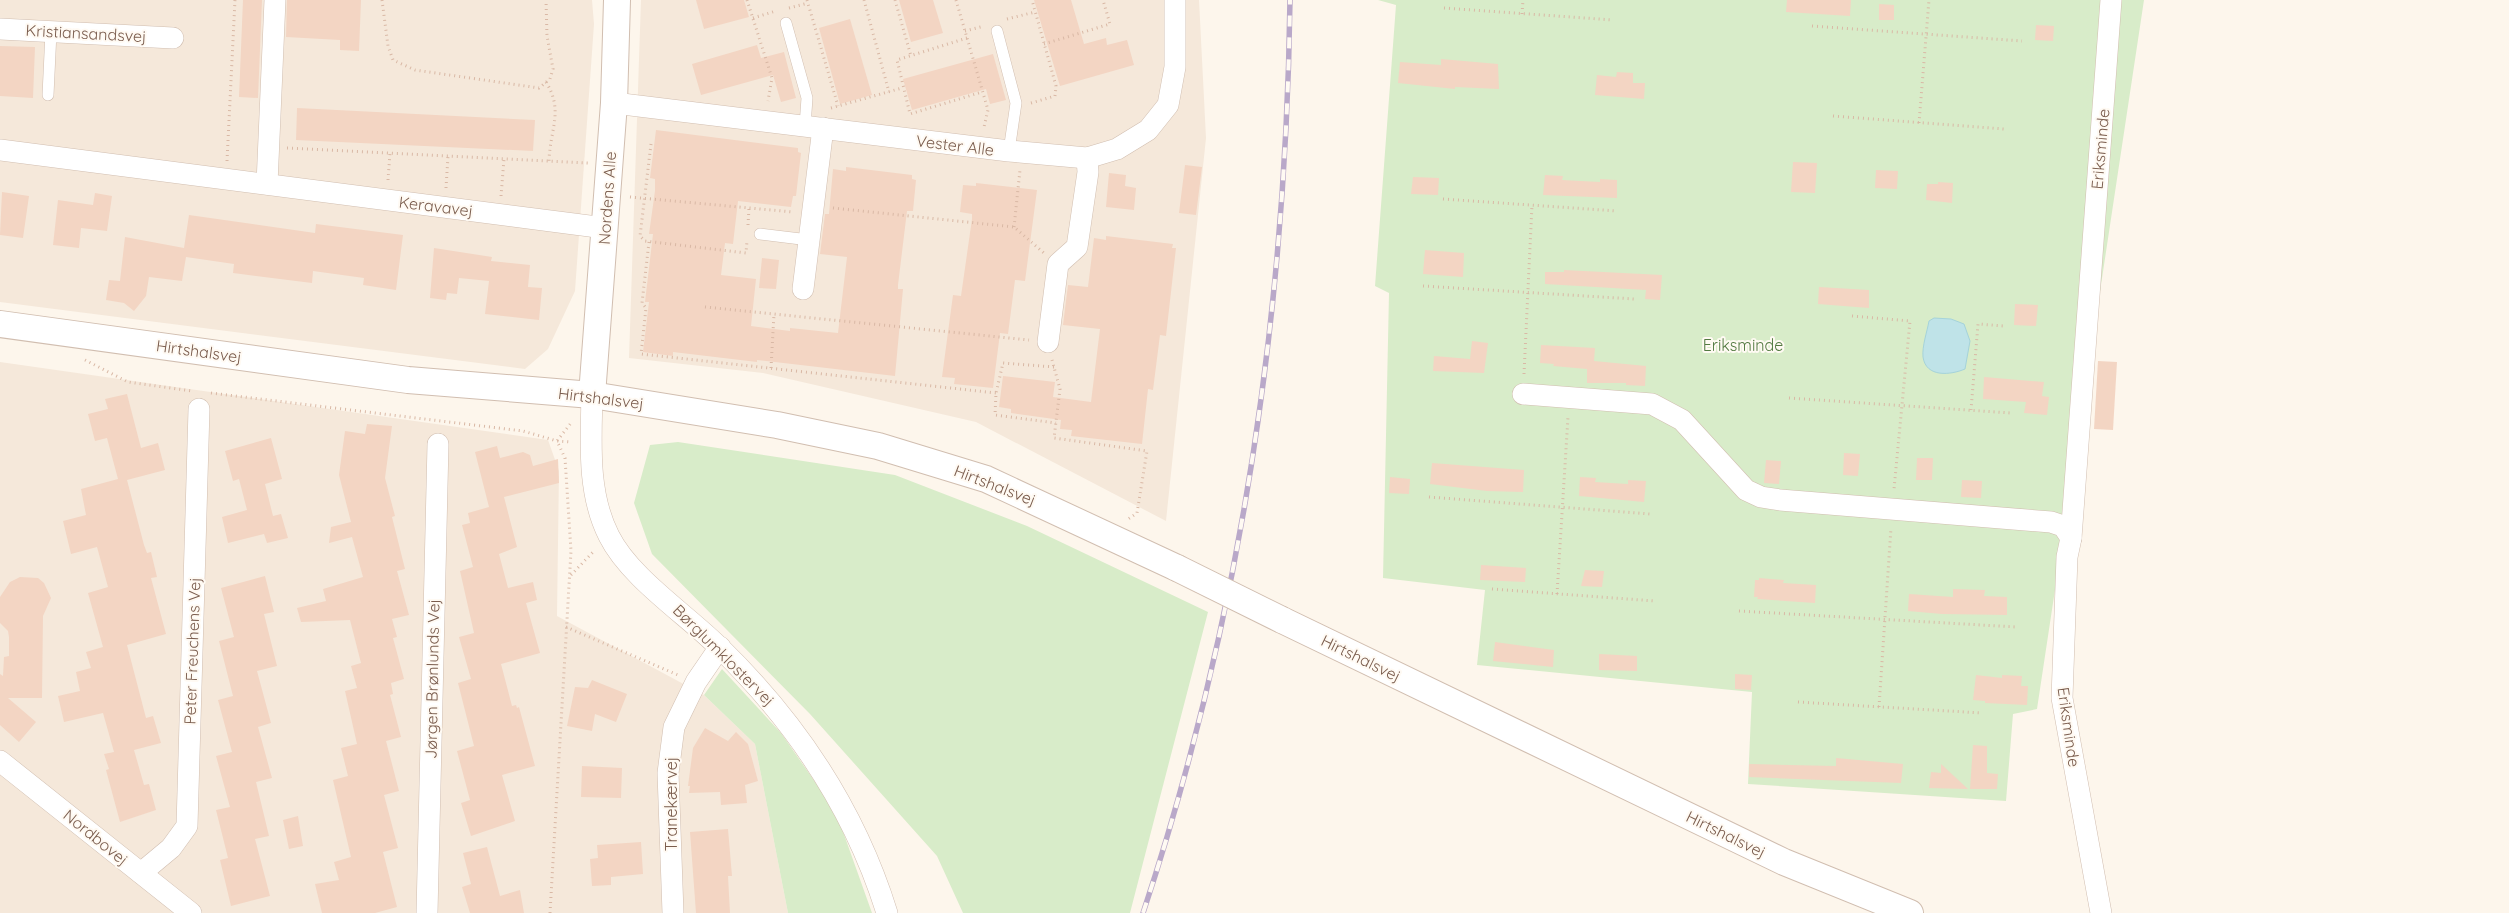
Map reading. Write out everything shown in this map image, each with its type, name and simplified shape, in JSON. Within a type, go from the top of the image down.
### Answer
[{"type":"street","points":[[267,184],[275,0]]},
{"type":"street","name":"Nordens Alle","points":[[592,395],[608,195],[618,0]]},
{"type":"street","name":"Vester Alle","points":[[614,103],[764,121],[811,123],[980,148],[1087,158],[1118,149],[1148,130],[1168,105],[1175,67],[1175,0]]},
{"type":"street","name":"Eriksminde","points":[[2101,913],[2062,698],[2067,557],[2111,0]]},
{"type":"street","name":"Kristiansandsvej","points":[[0,29],[172,38]]},
{"type":"street","points":[[803,290],[813,206],[811,123]]},
{"type":"street","name":"Keravavej","points":[[0,150],[605,228]]},
{"type":"street","points":[[1048,342],[1058,264],[1078,247],[1088,172],[1087,158]]},
{"type":"street","name":"Hirtshalsvej","points":[[0,324],[408,380],[592,395],[777,425],[878,446],[986,479],[1105,533],[1784,862],[1910,913]]},
{"type":"street","points":[[1523,394],[1652,404],[1666,410],[1682,420],[1746,490],[1761,497],[2051,522],[2063,526],[2070,538]]},
{"type":"street","name":"Børglumklostervej","points":[[592,395],[592,470],[598,507],[609,536],[627,563],[720,647],[772,702],[825,774],[864,849],[887,913]]},
{"type":"street","name":"Peter Freuchens Vej","points":[[141,873],[171,848],[187,826],[199,397]]},
{"type":"street","name":"Jørgen Brønlunds Vej","points":[[427,913],[438,444]]},
{"type":"street","name":"Tranekærvej","points":[[673,913],[668,773],[674,727],[696,682],[720,647]]},
{"type":"street","name":"Nordbovej","points":[[0,761],[191,913]]},
{"type":"lane","points":[[786,23],[807,98],[811,123]]},
{"type":"lane","points":[[997,31],[1016,103],[1016,152]]},
{"type":"lane","points":[[48,95],[51,32]]},
{"type":"lane","points":[[760,234],[809,240]]},
{"type":"path","points":[[227,179],[235,0]]},
{"type":"path","points":[[382,0],[388,46],[393,60],[415,70],[539,88],[546,82],[553,69],[546,36],[546,0]]},
{"type":"path","points":[[747,0],[772,78],[764,121]]},
{"type":"path","points":[[807,0],[838,106]]},
{"type":"path","points":[[864,0],[889,92]]},
{"type":"path","points":[[895,0],[911,56]]},
{"type":"path","points":[[956,0],[988,110],[980,148]]},
{"type":"path","points":[[1016,107],[1054,96],[1056,86],[1032,0]]},
{"type":"path","points":[[1044,44],[1110,24],[1103,0]]},
{"type":"path","points":[[1522,0],[1522,14]]},
{"type":"path","points":[[1919,123],[1929,0]]},
{"type":"path","points":[[1444,8],[1613,20]]},
{"type":"path","points":[[1812,26],[2022,41]]},
{"type":"path","points":[[967,38],[897,60],[902,88],[910,114],[982,92]]},
{"type":"path","points":[[546,82],[554,95],[557,109],[550,144],[549,161]]},
{"type":"path","points":[[811,123],[838,106],[902,88]]},
{"type":"path","points":[[1833,116],[2004,129]]},
{"type":"path","points":[[651,144],[643,198],[640,236],[645,242],[746,253],[749,208]]},
{"type":"path","points":[[269,147],[610,164]]},
{"type":"path","points":[[1014,227],[1016,152]]},
{"type":"path","points":[[387,200],[390,153]]},
{"type":"path","points":[[444,207],[448,156]]},
{"type":"path","points":[[500,214],[504,159]]},
{"type":"path","points":[[608,195],[801,213],[808,205],[1014,227],[1058,264]]},
{"type":"path","points":[[1443,199],[1617,211]]},
{"type":"path","points":[[1523,394],[1532,205]]},
{"type":"path","points":[[649,242],[642,303],[646,308],[642,354],[996,393]]},
{"type":"path","points":[[1423,286],[1634,299]]},
{"type":"path","points":[[704,307],[1048,342],[1060,389],[1054,438],[1147,451],[1137,514],[1105,533]]},
{"type":"path","points":[[771,368],[774,314]]},
{"type":"path","points":[[1852,316],[1910,321],[1892,509],[1879,707]]},
{"type":"path","points":[[1971,410],[1978,324],[2004,326]]},
{"type":"path","points":[[76,356],[128,382],[199,397],[523,431],[557,441],[592,442]]},
{"type":"path","points":[[1054,367],[1003,363],[996,393],[995,415],[1056,423]]},
{"type":"path","points":[[1557,594],[1569,398]]},
{"type":"path","points":[[1789,398],[2011,413]]},
{"type":"path","points":[[550,913],[570,576],[570,519],[565,458],[557,441]]},
{"type":"path","points":[[1429,497],[1650,514]]},
{"type":"path","points":[[570,576],[609,536]]},
{"type":"path","points":[[1492,589],[1655,601]]},
{"type":"path","points":[[1739,611],[2016,627]]},
{"type":"path","points":[[566,627],[696,682]]},
{"type":"path","points":[[1798,702],[1982,713]]},
{"type":"shaded area","points":[[0,0],[592,0],[594,24],[575,291],[548,349],[525,369],[0,302]]},
{"type":"shaded area","points":[[641,0],[1199,0],[1206,138],[1166,521],[976,422],[763,373],[629,358]]},
{"type":"shaded area","points":[[0,362],[548,440],[559,471],[557,616],[704,695],[755,744],[788,913],[0,913]]},
{"type":"green space","name":"Eriksminde","points":[[1378,0],[2144,0],[2037,709],[2013,714],[2006,801],[1748,784],[1752,692],[1477,665],[1485,590],[1383,578],[1389,293],[1375,286],[1396,5]]},
{"type":"green space","points":[[678,442],[895,475],[1027,526],[1208,612],[1130,913],[963,913],[937,856],[810,714],[652,554],[634,503],[650,445]]},
{"type":"green space","points":[[722,669],[781,733],[836,812],[872,913],[788,913],[755,744],[704,695]]},
{"type":"water","points":[[1934,318],[1951,319],[1964,324],[1970,341],[1965,369],[1953,373],[1940,373],[1929,369],[1925,364],[1923,357],[1924,344],[1929,321]]},
{"type":"building","points":[[243,0],[262,0],[258,98],[239,97]]},
{"type":"building","points":[[287,0],[361,0],[359,51],[340,50],[340,40],[286,37]]},
{"type":"building","points":[[696,0],[744,0],[749,17],[704,29]]},
{"type":"building","points":[[899,0],[933,0],[943,33],[911,42]]},
{"type":"building","points":[[1034,0],[1071,0],[1084,44],[1106,38],[1107,45],[1127,40],[1134,65],[1060,86]]},
{"type":"building","points":[[1787,0],[1851,0],[1850,16],[1786,12]]},
{"type":"building","points":[[1879,4],[1894,5],[1894,20],[1879,20]]},
{"type":"building","points":[[850,19],[872,95],[840,104],[819,28]]},
{"type":"building","points":[[2036,25],[2054,26],[2053,41],[2035,40]]},
{"type":"building","points":[[757,45],[761,58],[784,52],[796,98],[781,102],[773,75],[701,95],[692,64]]},
{"type":"building","points":[[0,46],[35,47],[33,98],[0,96]]},
{"type":"building","points":[[993,54],[1006,100],[990,104],[986,89],[912,110],[903,79]]},
{"type":"building","points":[[1441,59],[1498,64],[1499,89],[1455,87],[1455,89],[1398,83],[1400,62],[1441,65]]},
{"type":"building","points":[[1617,72],[1633,73],[1633,83],[1645,83],[1644,99],[1595,95],[1597,75],[1616,77]]},
{"type":"building","points":[[297,108],[535,120],[533,151],[296,140]]},
{"type":"building","points":[[656,130],[798,148],[798,152],[801,153],[796,196],[793,196],[791,207],[738,201],[733,244],[725,243],[721,275],[756,279],[751,326],[790,331],[790,328],[838,333],[847,257],[820,254],[825,214],[829,214],[833,169],[846,171],[846,167],[912,175],[912,179],[916,180],[913,211],[907,211],[898,285],[898,289],[903,289],[895,376],[673,352],[673,356],[643,352],[649,302],[645,302],[653,234],[649,234],[655,191],[655,179],[650,178]]},
{"type":"building","points":[[1793,162],[1817,163],[1815,193],[1791,192]]},
{"type":"building","points":[[1185,165],[1202,167],[1196,215],[1179,213]]},
{"type":"building","points":[[1876,170],[1898,171],[1897,189],[1875,188]]},
{"type":"building","points":[[1109,173],[1126,175],[1125,186],[1136,188],[1134,210],[1106,207]]},
{"type":"building","points":[[1545,175],[1563,176],[1562,180],[1600,182],[1600,179],[1617,180],[1617,198],[1543,195]]},
{"type":"building","points":[[1413,177],[1439,178],[1438,195],[1411,194]]},
{"type":"building","points":[[1938,182],[1953,183],[1952,203],[1926,200],[1927,184],[1938,184]]},
{"type":"building","points":[[976,183],[1037,190],[1025,281],[1015,280],[1008,334],[1000,333],[993,388],[954,384],[955,378],[942,377],[953,295],[961,296],[972,219],[972,214],[960,212],[963,185],[976,186]]},
{"type":"building","points":[[2,192],[29,196],[23,238],[0,235]]},
{"type":"building","points":[[95,193],[112,196],[107,231],[81,228],[79,248],[53,245],[58,200],[93,205]]},
{"type":"building","points":[[189,215],[315,233],[316,224],[403,235],[396,290],[363,285],[364,278],[313,271],[312,283],[233,273],[234,264],[186,257],[182,281],[149,277],[146,296],[134,311],[124,303],[106,300],[109,280],[120,281],[125,237],[184,248]]},
{"type":"building","points":[[1106,236],[1173,244],[1172,248],[1176,248],[1166,336],[1160,335],[1153,390],[1148,389],[1142,444],[1071,436],[1072,430],[1060,429],[1061,420],[1011,413],[1011,409],[999,407],[1003,376],[1055,382],[1053,397],[1091,402],[1100,329],[1063,325],[1068,285],[1088,287],[1094,238],[1106,240]]},
{"type":"building","points":[[434,248],[492,257],[491,261],[530,265],[528,287],[542,288],[539,320],[485,314],[489,281],[459,278],[457,294],[447,293],[446,300],[430,298]]},
{"type":"building","points":[[1425,250],[1464,253],[1463,277],[1423,274]]},
{"type":"building","points":[[762,258],[779,260],[776,289],[759,288]]},
{"type":"building","points":[[1564,270],[1662,275],[1660,300],[1645,299],[1646,290],[1545,284],[1545,272],[1564,272]]},
{"type":"building","points":[[1819,287],[1869,290],[1869,308],[1818,304]]},
{"type":"building","points":[[2015,304],[2038,305],[2036,326],[2014,325]]},
{"type":"building","points":[[1472,341],[1488,343],[1484,373],[1433,371],[1434,356],[1470,359]]},
{"type":"building","points":[[1541,345],[1595,348],[1594,361],[1646,366],[1645,386],[1626,385],[1626,383],[1587,383],[1587,369],[1540,363]]},
{"type":"building","points":[[2098,361],[2117,362],[2113,430],[2094,429]]},
{"type":"building","points":[[1984,377],[2044,382],[2042,396],[2049,397],[2047,415],[2024,413],[2026,402],[1983,399]]},
{"type":"building","points":[[127,394],[141,448],[158,443],[165,470],[127,480],[144,545],[147,553],[151,552],[157,577],[151,578],[166,634],[127,645],[146,718],[153,716],[161,743],[134,750],[144,785],[149,784],[156,810],[120,822],[106,770],[109,769],[104,754],[114,752],[103,713],[64,722],[58,696],[80,691],[76,672],[91,668],[86,652],[103,647],[88,593],[108,587],[97,547],[71,554],[63,521],[86,515],[81,489],[118,479],[107,438],[95,441],[88,414],[108,409],[105,399]]},
{"type":"building","points":[[367,424],[392,426],[385,478],[395,516],[392,517],[405,569],[397,571],[409,615],[392,619],[397,637],[393,638],[404,679],[391,683],[393,694],[390,695],[401,737],[386,741],[399,791],[384,795],[398,848],[383,852],[397,907],[375,913],[322,913],[315,884],[339,880],[334,862],[351,857],[333,780],[348,776],[341,748],[357,744],[345,691],[357,688],[351,666],[361,663],[350,620],[301,622],[297,608],[326,601],[323,589],[363,577],[352,537],[329,543],[331,527],[351,522],[339,475],[345,431],[365,434]]},
{"type":"building","points":[[271,438],[282,479],[265,484],[273,516],[281,514],[288,538],[267,543],[264,534],[228,543],[222,517],[247,510],[239,479],[233,481],[225,451]]},
{"type":"building","points":[[497,446],[500,458],[523,452],[530,455],[533,466],[558,459],[559,483],[504,497],[517,547],[499,554],[508,588],[533,582],[537,600],[526,603],[540,653],[501,664],[512,706],[516,705],[517,708],[519,707],[535,766],[502,775],[515,821],[471,836],[461,803],[470,800],[457,751],[474,746],[458,683],[471,679],[459,637],[474,633],[460,571],[473,567],[462,525],[470,523],[468,513],[489,507],[475,452]]},
{"type":"building","points":[[1844,453],[1860,454],[1858,476],[1843,475]]},
{"type":"building","points":[[1917,458],[1933,458],[1932,480],[1916,480]]},
{"type":"building","points":[[1766,460],[1781,461],[1779,484],[1764,483]]},
{"type":"building","points":[[1432,463],[1524,470],[1523,492],[1487,491],[1430,484]]},
{"type":"building","points":[[1390,477],[1410,479],[1409,494],[1389,493]]},
{"type":"building","points":[[1580,477],[1596,478],[1595,482],[1628,484],[1628,480],[1646,481],[1644,502],[1579,496]]},
{"type":"building","points":[[1962,480],[1982,481],[1981,498],[1961,497]]},
{"type":"building","points":[[1481,565],[1526,568],[1525,582],[1480,580]]},
{"type":"building","points":[[1585,570],[1604,571],[1602,587],[1581,586]]},
{"type":"building","points":[[265,576],[274,612],[264,614],[277,666],[257,671],[271,723],[258,727],[272,778],[256,782],[269,836],[255,839],[270,896],[231,906],[220,860],[228,858],[216,810],[230,807],[216,756],[232,752],[218,700],[233,696],[219,641],[234,637],[221,588]]},
{"type":"building","points":[[20,577],[38,578],[44,583],[51,598],[43,616],[42,698],[8,698],[36,722],[19,742],[0,725],[0,674],[3,676],[4,657],[9,656],[9,637],[8,631],[0,623],[0,597],[10,582]]},
{"type":"building","points":[[1759,578],[1784,580],[1783,583],[1816,585],[1815,603],[1757,599],[1758,597],[1754,597],[1755,580],[1759,580]]},
{"type":"building","points":[[1953,589],[1985,590],[1984,596],[2007,597],[2007,615],[1942,614],[1908,611],[1909,594],[1953,597]]},
{"type":"building","points":[[1495,642],[1554,650],[1553,667],[1493,661]]},
{"type":"building","points":[[1599,654],[1637,656],[1637,671],[1599,670]]},
{"type":"building","points":[[1735,674],[1752,675],[1751,690],[1735,689]]},
{"type":"building","points":[[1976,675],[2002,678],[2002,675],[2022,676],[2021,686],[2028,686],[2027,705],[1985,703],[1985,701],[1973,700]]},
{"type":"building","points":[[592,680],[627,694],[616,722],[595,714],[592,731],[567,726],[575,687],[588,688]]},
{"type":"building","points":[[705,728],[728,741],[736,732],[748,744],[758,781],[745,785],[747,803],[721,805],[720,792],[689,793],[690,786],[688,786],[693,748]]},
{"type":"building","points":[[1973,745],[1987,746],[1987,773],[1998,774],[1997,789],[1970,789]]},
{"type":"building","points":[[1836,758],[1903,764],[1901,783],[1749,777],[1749,764],[1836,766]]},
{"type":"building","points":[[1941,764],[1968,789],[1929,788],[1931,772],[1941,773]]},
{"type":"building","points":[[582,766],[622,768],[621,798],[581,797]]},
{"type":"building","points":[[298,816],[303,846],[289,849],[283,820]]},
{"type":"building","points":[[728,829],[732,876],[728,876],[730,913],[696,913],[690,832]]},
{"type":"building","points":[[641,842],[643,874],[611,877],[611,885],[592,886],[590,859],[598,858],[597,845]]},
{"type":"building","points":[[487,847],[500,896],[520,890],[524,913],[470,913],[462,887],[471,884],[463,853]]},
{"type":"railway","points":[[1143,913],[1177,802],[1207,689],[1232,576],[1252,462],[1268,347],[1279,232],[1287,116],[1290,0]]}]
